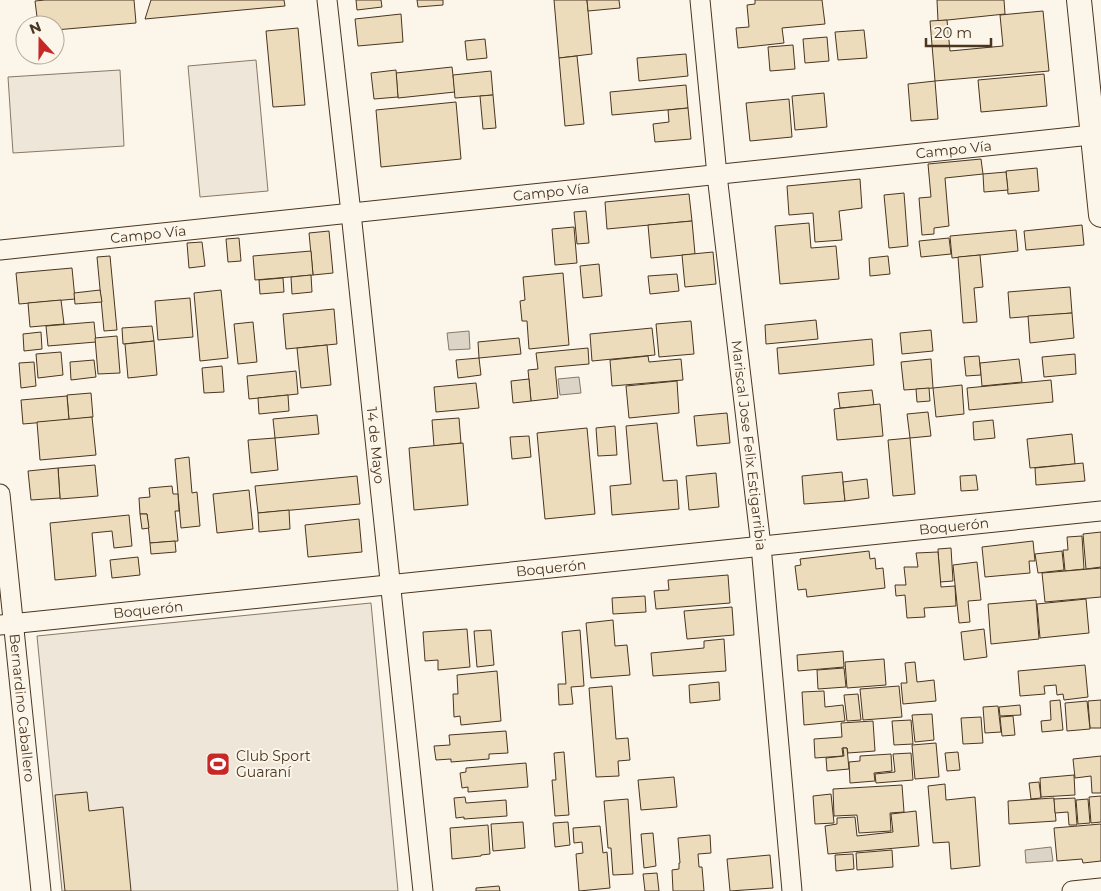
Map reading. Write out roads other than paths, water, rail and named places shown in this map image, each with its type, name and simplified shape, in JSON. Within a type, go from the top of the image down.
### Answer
[{"type":"street","name":"14 de Mayo","points":[[327,0],[423,891]]},
{"type":"street","name":"Mariscal Jose Felix Estigarribia","points":[[700,0],[716,175],[761,546],[792,891]]},
{"type":"street","points":[[1079,0],[1097,135],[1101,216]]},
{"type":"street","name":"Campo Vía","points":[[0,250],[1097,135]]},
{"type":"street","name":"Bernardino Caballero","points":[[0,494],[6,624],[41,891]]},
{"type":"street","name":"Boquerón","points":[[6,624],[1101,511]]},
{"type":"street","points":[[1072,891],[1101,888]]},
{"type":"place","name":"Club Sport Guaraní","points":[[218,764]]}]
